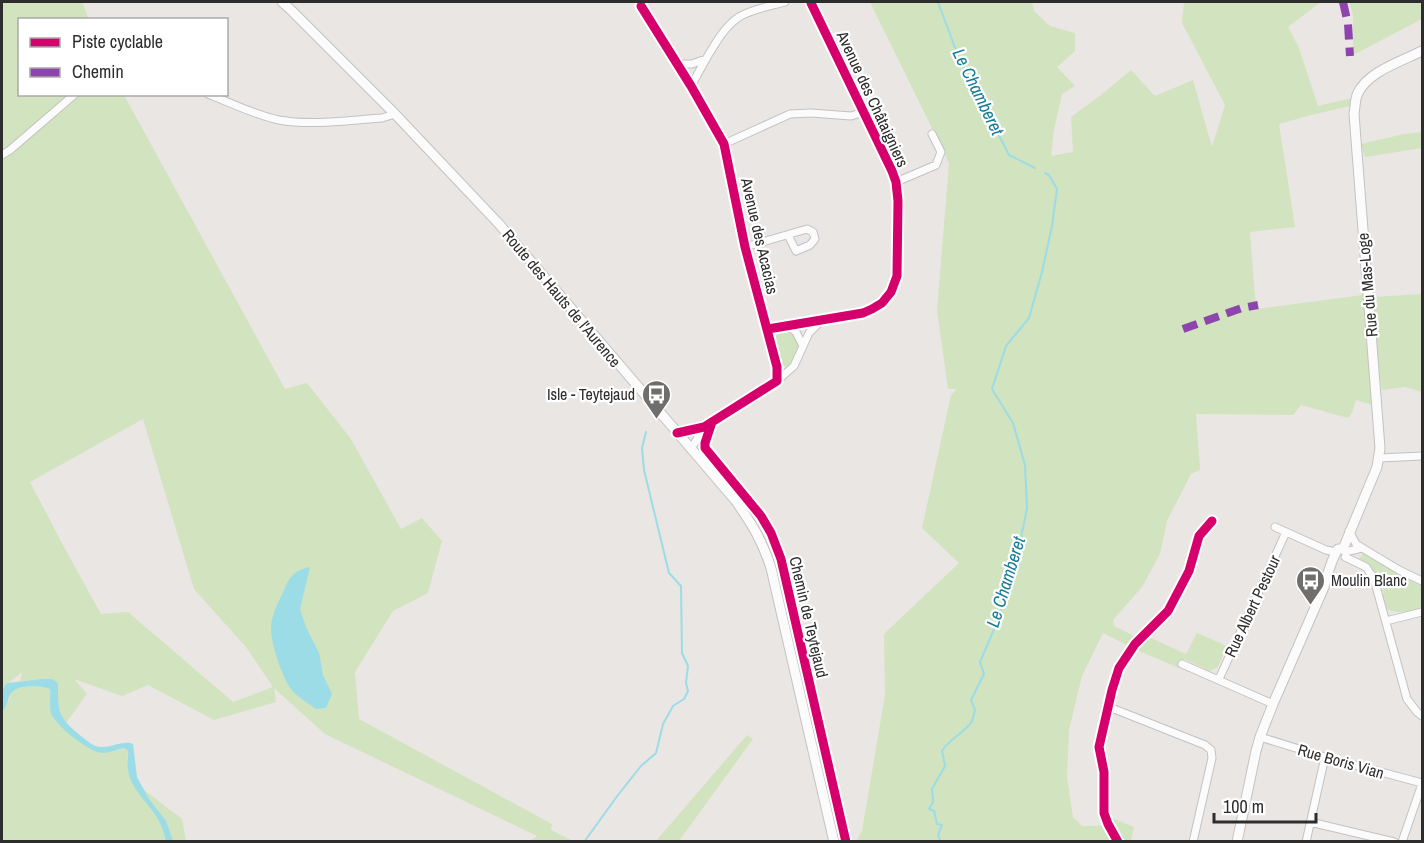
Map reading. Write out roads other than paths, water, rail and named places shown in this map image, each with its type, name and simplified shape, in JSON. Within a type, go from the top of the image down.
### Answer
[{"type":"main road","name":"Route des Hauts de l'Aurence","points":[[282,2],[395,114],[499,224],[735,500],[752,524],[771,568],[834,842]]},
{"type":"main road","name":"Rue du Mas-Loge","points":[[1238,842],[1260,737],[1324,587],[1341,554],[1380,458],[1354,114],[1357,95],[1372,76],[1422,51]]},
{"type":"street","points":[[691,86],[717,41],[730,24],[739,17],[785,2]]},
{"type":"street","name":"Avenue des Châtaigniers","points":[[768,329],[872,309],[882,303],[891,292],[897,276],[896,182],[811,2]]},
{"type":"street","name":"Avenue des Acacias","points":[[641,6],[691,86],[723,144],[745,247],[777,367],[777,381]]},
{"type":"street","points":[[677,64],[692,64],[706,59]]},
{"type":"street","points":[[2,155],[73,96]]},
{"type":"street","points":[[213,96],[271,117],[303,123],[382,118],[395,114]]},
{"type":"street","points":[[723,144],[790,114],[851,116],[864,112]]},
{"type":"street","points":[[896,182],[936,165],[941,152],[932,134]]},
{"type":"street","points":[[745,247],[789,235]]},
{"type":"street","points":[[677,433],[704,427],[777,381],[794,366],[809,333],[822,320]]},
{"type":"street","points":[[789,326],[796,332],[803,346]]},
{"type":"street","points":[[691,449],[704,427]]},
{"type":"street","points":[[1380,458],[1422,456]]},
{"type":"street","points":[[1118,842],[1104,813],[1104,772],[1099,747],[1112,690],[1119,668],[1135,644],[1168,611],[1189,571],[1199,536],[1212,521]]},
{"type":"street","points":[[1275,527],[1326,550],[1341,554],[1366,567],[1370,572],[1374,579],[1407,699],[1422,716]]},
{"type":"street","points":[[1349,531],[1356,544],[1422,581]]},
{"type":"street","name":"Rue Albert Pestour","points":[[1219,680],[1286,532]]},
{"type":"street","points":[[1341,554],[1362,548]]},
{"type":"street","points":[[1386,621],[1422,612]]},
{"type":"street","points":[[1182,663],[1273,704]]},
{"type":"street","points":[[1109,707],[1205,745],[1211,750],[1212,758],[1193,842]]},
{"type":"street","name":"Rue Boris Vian","points":[[1260,737],[1422,784]]},
{"type":"street","points":[[1306,842],[1325,757]]},
{"type":"street","points":[[1402,842],[1422,784]]},
{"type":"street","points":[[1310,822],[1394,842]]},
{"type":"water","points":[[310,567],[300,609],[319,653],[323,675],[332,694],[326,708],[316,709],[291,689],[275,653],[271,631],[274,612],[289,580],[295,573]]},
{"type":"water","points":[[52,679],[58,683],[61,714],[73,729],[95,746],[133,744],[137,777],[149,799],[166,821],[173,841],[166,841],[158,819],[133,784],[127,768],[128,751],[125,748],[101,753],[86,747],[72,736],[53,718],[50,707],[50,689],[35,686],[17,689],[10,695],[2,711],[2,693],[7,683]]},
{"type":"waterway","name":"Le Chamberet","points":[[938,2],[957,53],[1009,155],[1035,168]]},
{"type":"waterway","name":"Le Chamberet","points":[[941,842],[938,835],[942,825],[937,824],[934,811],[929,809],[933,802],[932,789],[945,766],[942,751],[972,721],[975,710],[971,700],[984,674],[980,662],[998,620],[1018,553],[1027,508],[1025,465],[1013,423],[992,389],[1006,346],[1029,318],[1042,272],[1057,189],[1049,175],[1045,173]]},
{"type":"waterway","points":[[584,842],[641,766],[656,753],[663,724],[673,706],[684,699],[688,691],[686,683],[688,666],[682,653],[681,586],[669,573],[644,470],[642,448],[646,432]]},
{"type":"place","name":"Isle - Teytejaud","points":[[656,420]]},
{"type":"place","name":"Moulin Blanc","points":[[1310,606]]}]
